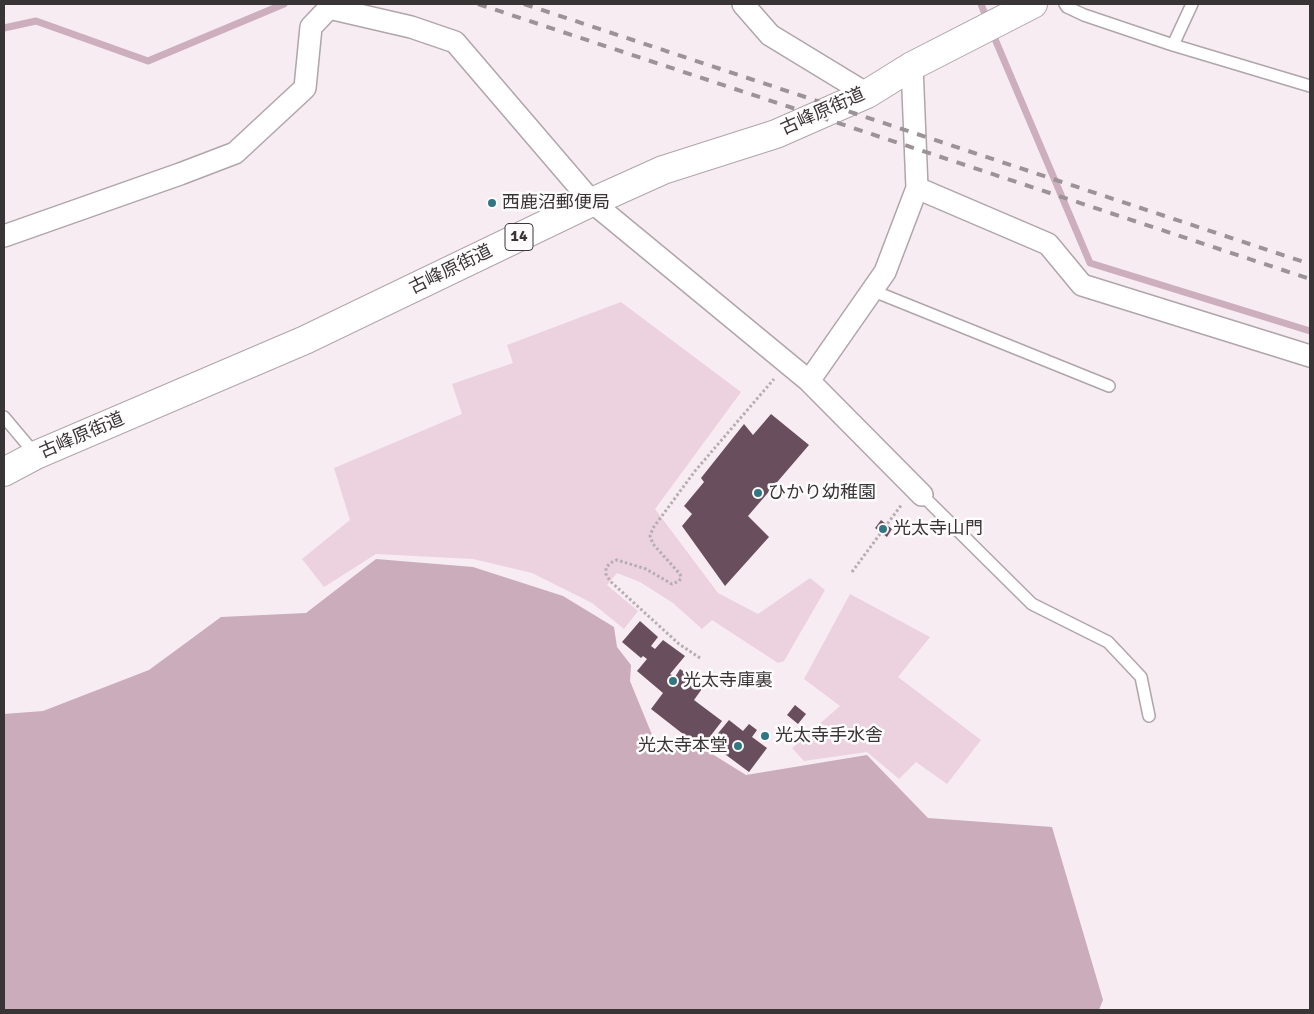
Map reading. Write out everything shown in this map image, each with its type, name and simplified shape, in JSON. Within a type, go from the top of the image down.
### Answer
[{"type":"main road","name":"古峰原街道","points":[[4,472],[36,455],[305,340],[592,202],[663,170],[776,134],[867,94],[912,66],[1029,5]]},
{"type":"street","points":[[743,4],[770,35],[867,94]]},
{"type":"street","points":[[4,236],[235,153],[304,88],[311,28],[330,6],[411,27],[455,42],[592,202],[809,381],[913,498]]},
{"type":"street","points":[[809,381],[885,272],[917,188],[912,66]]},
{"type":"street","points":[[917,188],[1048,244],[1082,285],[1310,356]]},
{"type":"lane","points":[[1065,4],[1067,7],[1084,15],[1173,45],[1310,86]]},
{"type":"lane","points":[[1173,45],[1192,4]]},
{"type":"lane","points":[[872,290],[1108,386]]},
{"type":"lane","points":[[4,417],[36,455]]},
{"type":"lane","points":[[913,498],[1032,604],[1108,642],[1141,677],[1148,716]]},
{"type":"path","points":[[700,658],[680,644],[610,581],[606,574],[606,568],[610,562],[617,560],[646,569],[672,584],[679,581],[681,578],[680,574],[653,544],[650,536],[653,528],[695,471],[788,364]]},
{"type":"path","points":[[852,572],[913,498]]},
{"type":"shaded area","points":[[621,302],[741,392],[655,509],[718,593],[758,614],[810,578],[825,590],[784,661],[778,663],[712,620],[702,629],[673,603],[640,582],[617,573],[607,585],[638,611],[624,629],[592,603],[532,573],[473,559],[376,554],[324,587],[302,559],[350,520],[334,468],[462,414],[452,384],[513,363],[507,345]]},
{"type":"shaded area","points":[[376,559],[473,567],[563,596],[614,627],[617,647],[631,665],[630,681],[657,747],[709,752],[746,775],[867,755],[928,818],[1052,827],[1103,1000],[1099,1010],[4,1010],[4,714],[43,711],[149,670],[221,617],[306,613]]},
{"type":"shaded area","points":[[850,594],[930,637],[898,677],[981,740],[947,784],[916,762],[899,779],[867,752],[804,761],[792,748],[840,706],[804,679]]},
{"type":"building","name":"ひかり幼稚園","points":[[771,414],[809,445],[748,516],[769,537],[725,586],[682,526],[692,514],[684,506],[704,482],[701,478],[744,424],[753,435]]},
{"type":"building","name":"光太寺山門","points":[[881,520],[892,529],[887,537],[875,528]]},
{"type":"building","name":"光太寺庫裏","points":[[640,621],[658,637],[651,646],[655,649],[663,640],[685,656],[670,674],[675,677],[680,669],[704,686],[694,700],[722,721],[712,734],[715,737],[729,720],[743,731],[749,724],[757,730],[752,737],[767,748],[749,772],[708,740],[701,748],[651,709],[663,693],[637,671],[647,659],[643,656],[641,658],[622,642]]},
{"type":"building","points":[[795,705],[806,714],[798,724],[787,715]]},
{"type":"building","name":"光太寺手水舎","points":[[764,731],[770,736],[766,742],[760,737]]},
{"type":"waterway","points":[[4,28],[36,21],[148,61],[284,4]]},
{"type":"waterway","points":[[981,4],[988,22]]},
{"type":"waterway","points":[[992,32],[1090,263],[1310,331]]},
{"type":"railway","points":[[478,4],[1310,279]]},
{"type":"railway","points":[[524,4],[1310,264]]},
{"type":"place","name":"西鹿沼郵便局","points":[[492,203]]},
{"type":"place","name":"ひかり幼稚園","points":[[758,493]]},
{"type":"place","name":"光太寺山門","points":[[883,529]]},
{"type":"place","name":"光太寺庫裏","points":[[673,681]]},
{"type":"place","name":"光太寺手水舎","points":[[765,736]]},
{"type":"place","name":"光太寺本堂","points":[[738,746]]}]
